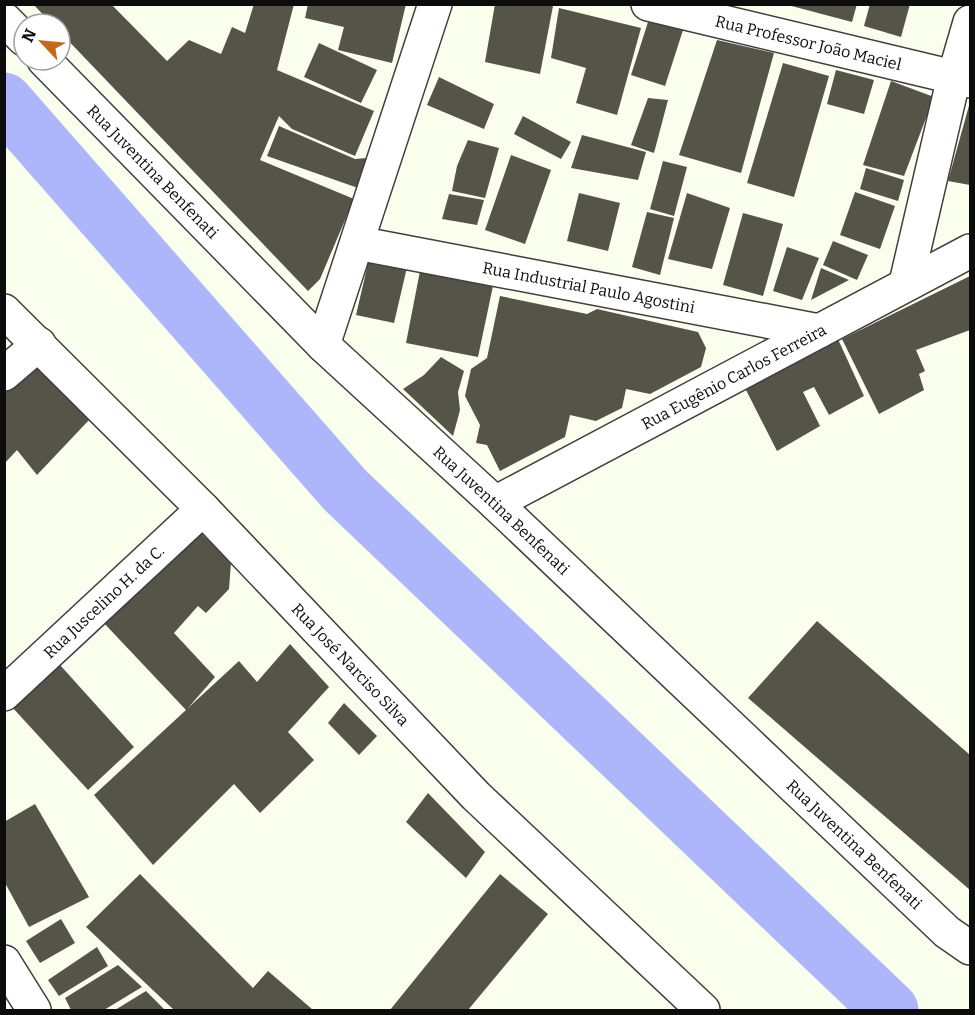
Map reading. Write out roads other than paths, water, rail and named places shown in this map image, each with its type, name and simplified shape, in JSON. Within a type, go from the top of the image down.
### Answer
[{"type":"street","points":[[323,345],[435,4]]},
{"type":"street","name":"Rua Professor João Maciel","points":[[648,4],[962,79]]},
{"type":"street","points":[[906,283],[962,79],[970,22]]},
{"type":"street","name":"Rua Juventina Benfenati","points":[[57,72],[323,345],[495,503],[947,932],[970,948]]},
{"type":"street","name":"Rua Industrial Paulo Agostini","points":[[357,243],[819,331]]},
{"type":"street","name":"Rua Eugênio Carlos Ferreira","points":[[495,503],[970,251]]},
{"type":"street","name":"Rua José Narciso Silva","points":[[4,311],[203,509],[476,796],[703,1011]]},
{"type":"street","points":[[4,374],[39,344]]},
{"type":"street","name":"Rua Juscelino H. da C.","points":[[4,694],[203,509]]},
{"type":"street","points":[[4,962],[34,1011]]},
{"type":"waterway","points":[[4,101],[345,490],[890,1010]]}]
